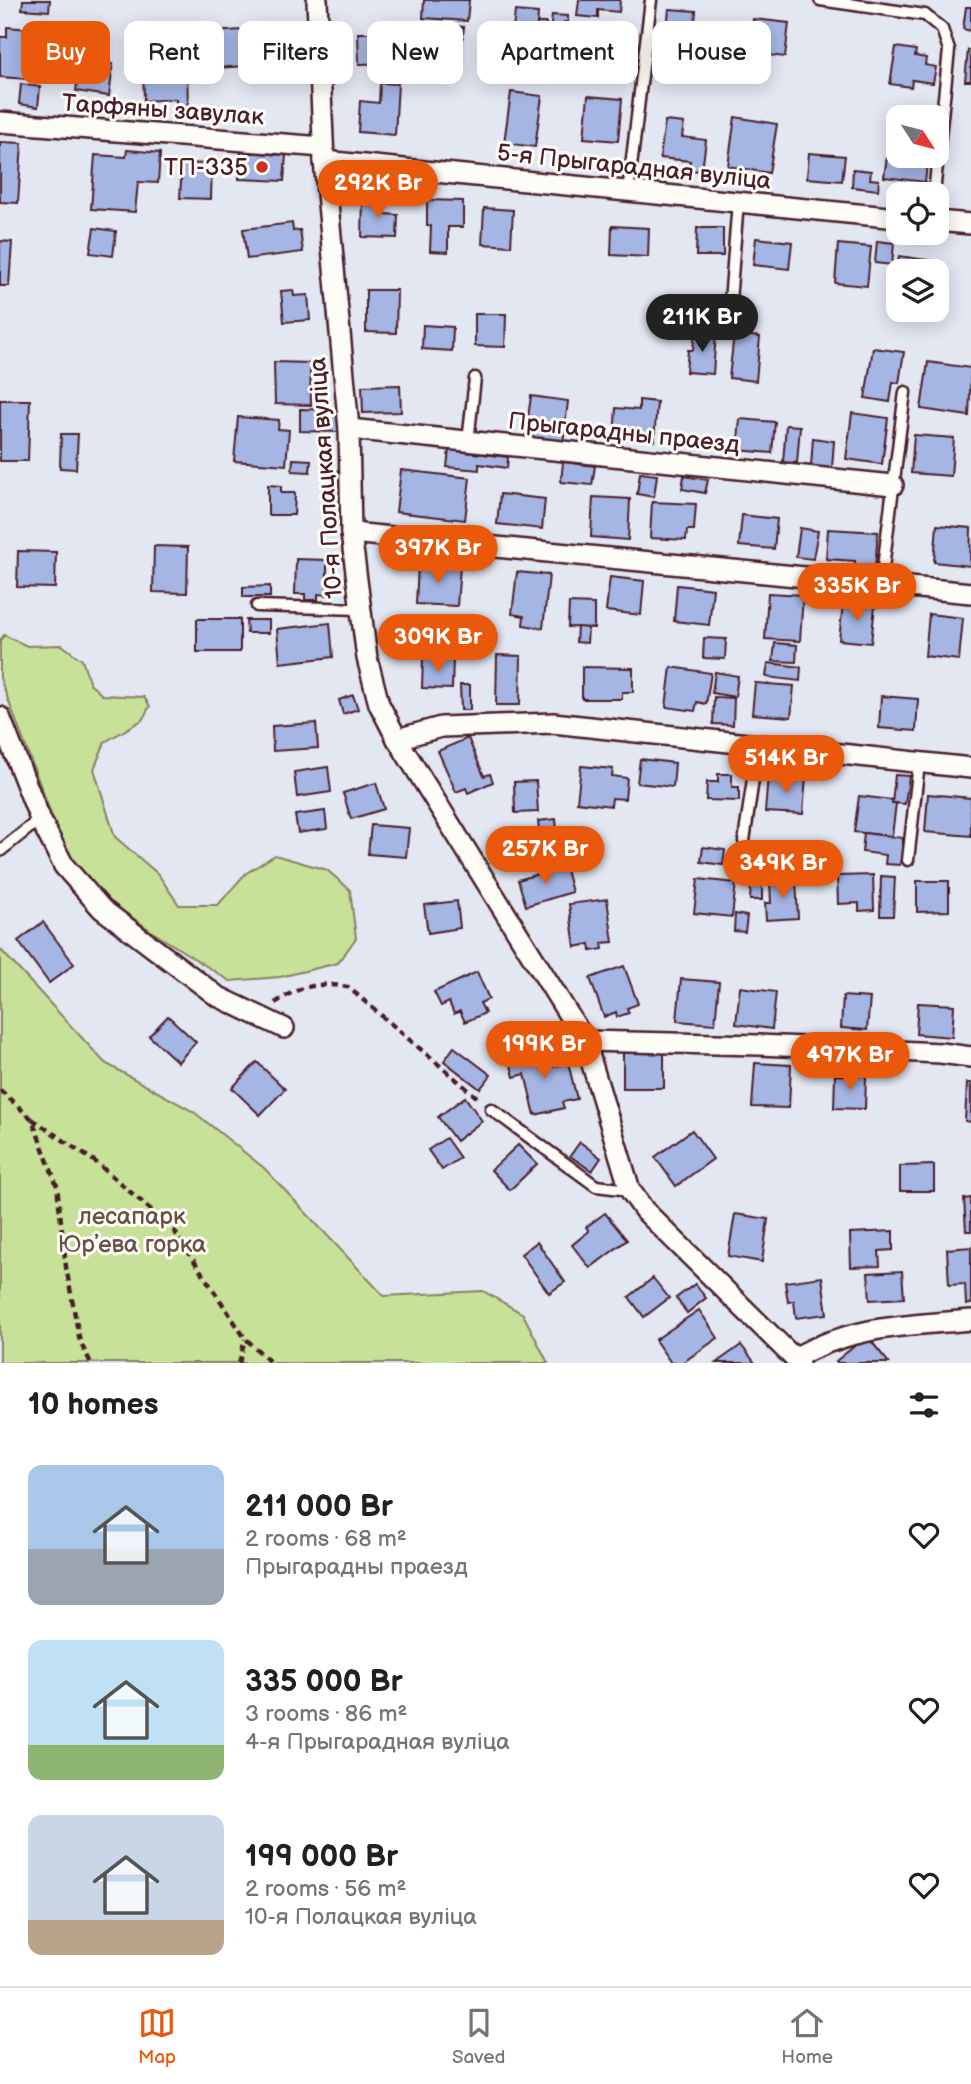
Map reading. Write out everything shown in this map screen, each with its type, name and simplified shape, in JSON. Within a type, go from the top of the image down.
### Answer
[{"type":"street","name":"10-я Полацкая вуліца","points":[[317,0],[323,154],[349,429],[351,533],[367,658],[379,704],[397,739],[585,1041],[630,1190],[645,1210],[797,1360]]},
{"type":"street","name":"Тарфяны завулак","points":[[0,122],[323,154]]},
{"type":"street","name":"5-я Прыгарадная вуліца","points":[[323,154],[628,192],[886,217]]},
{"type":"street","points":[[949,222],[971,224]]},
{"type":"street","name":"Прыгарадны праезд","points":[[349,429],[893,485]]},
{"type":"street","points":[[351,533],[971,593]]},
{"type":"street","points":[[0,717],[40,819],[64,866],[102,909],[217,996],[284,1028]]},
{"type":"street","points":[[397,739],[441,727],[553,723],[971,768]]},
{"type":"street","points":[[585,1041],[760,1045],[941,1053],[971,1057]]},
{"type":"street","points":[[797,1360],[820,1343],[863,1330],[971,1320]]},
{"type":"lane","points":[[628,192],[652,0]]},
{"type":"lane","points":[[820,0],[925,15],[942,29],[949,50],[935,182]]},
{"type":"lane","points":[[729,314],[737,202]]},
{"type":"lane","points":[[468,442],[475,378]]},
{"type":"lane","points":[[881,584],[905,391]]},
{"type":"lane","points":[[257,606],[360,609]]},
{"type":"lane","points":[[744,841],[758,746]]},
{"type":"lane","points":[[908,860],[919,763]]},
{"type":"lane","points":[[0,851],[40,819]]},
{"type":"lane","points":[[491,1109],[596,1186],[630,1190]]},
{"type":"path","points":[[257,1015],[290,993],[323,983],[348,987],[491,1109]]},
{"type":"path","points":[[0,1090],[32,1119],[97,1163],[173,1229],[245,1338],[271,1363]]},
{"type":"path","points":[[32,1119],[57,1186],[66,1267],[80,1342],[92,1363]]},
{"type":"path","points":[[239,1363],[245,1338]]},
{"type":"green space","points":[[4,635],[27,646],[62,645],[82,660],[90,684],[102,695],[144,697],[150,706],[142,720],[105,742],[94,769],[115,837],[158,874],[179,905],[218,905],[245,874],[275,855],[327,870],[350,890],[356,938],[338,963],[280,977],[230,981],[108,900],[65,851],[0,678],[0,641]]},
{"type":"green space","name":"лесапарк Юрʼева горка","points":[[0,949],[105,1063],[194,1112],[264,1168],[384,1296],[483,1291],[523,1314],[548,1363],[0,1363]]},
{"type":"building","points":[[23,0],[50,0],[49,11],[22,9]]},
{"type":"building","points":[[424,0],[469,0],[467,21],[423,18]]},
{"type":"building","points":[[579,0],[620,0],[619,12],[598,10],[598,18],[577,16]]},
{"type":"building","points":[[966,7],[971,7],[971,31],[963,29]]},
{"type":"building","points":[[669,9],[696,11],[695,21],[668,21]]},
{"type":"building","points":[[515,11],[538,13],[537,21],[514,21]]},
{"type":"building","points":[[552,15],[568,16],[568,21],[551,21]]},
{"type":"building","points":[[771,21],[789,23],[785,57],[771,55]]},
{"type":"building","points":[[7,27],[21,28],[21,78],[0,77],[0,37],[7,37]]},
{"type":"building","points":[[238,30],[238,66],[224,67],[224,31]]},
{"type":"building","points":[[358,33],[367,33],[367,64],[359,64]]},
{"type":"building","points":[[896,47],[916,50],[915,56],[926,58],[925,65],[936,67],[933,83],[912,80],[911,87],[890,84]]},
{"type":"building","points":[[968,50],[971,50],[971,81],[965,81]]},
{"type":"building","points":[[110,64],[113,64],[109,96],[76,91],[77,84],[110,84]]},
{"type":"building","points":[[21,84],[40,87],[38,107],[19,104]]},
{"type":"building","points":[[143,84],[187,84],[188,105],[176,105],[176,99],[144,101]]},
{"type":"building","points":[[380,84],[398,84],[395,135],[358,132],[360,101],[379,103]]},
{"type":"building","points":[[511,92],[542,96],[535,147],[504,143]]},
{"type":"building","points":[[588,96],[622,99],[618,141],[584,138]]},
{"type":"building","points":[[735,117],[777,124],[769,173],[728,166]]},
{"type":"building","points":[[665,121],[684,123],[682,137],[706,140],[702,171],[689,170],[690,161],[660,158]]},
{"type":"building","points":[[0,142],[22,143],[18,203],[0,202]]},
{"type":"building","points":[[127,150],[160,153],[158,183],[138,182],[135,212],[91,209],[95,155],[126,157]]},
{"type":"building","name":"ТП-335","points":[[241,152],[286,155],[284,181],[239,179]]},
{"type":"building","points":[[809,153],[845,156],[842,181],[807,178]]},
{"type":"building","points":[[182,163],[212,164],[211,199],[180,198]]},
{"type":"building","points":[[886,163],[886,168],[927,168],[925,182],[884,177]]},
{"type":"building","points":[[853,169],[871,171],[870,179],[879,180],[878,190],[852,187]]},
{"type":"building","points":[[363,198],[385,199],[384,214],[398,215],[397,238],[362,237]]},
{"type":"building","points":[[427,200],[463,201],[463,227],[448,227],[448,252],[430,251],[431,226],[427,226]]},
{"type":"building","points":[[484,208],[513,210],[511,246],[482,244]]},
{"type":"building","points":[[292,223],[293,231],[300,230],[303,252],[247,259],[243,229]]},
{"type":"building","points":[[612,226],[649,228],[648,257],[611,255]]},
{"type":"building","points":[[94,228],[116,231],[113,256],[90,253]]},
{"type":"building","points":[[697,228],[723,228],[723,256],[696,256]]},
{"type":"building","points":[[756,238],[792,242],[789,269],[753,265]]},
{"type":"building","points":[[0,241],[12,242],[9,286],[0,286]]},
{"type":"building","points":[[877,241],[894,245],[893,259],[886,259],[886,264],[875,263]]},
{"type":"building","points":[[838,244],[871,247],[867,286],[835,283]]},
{"type":"building","points":[[899,256],[920,259],[899,259]]},
{"type":"building","points":[[293,290],[294,296],[308,295],[310,320],[284,322],[281,291]]},
{"type":"building","points":[[366,290],[397,290],[396,333],[366,332]]},
{"type":"building","points":[[475,314],[506,314],[505,347],[475,346]]},
{"type":"building","points":[[423,325],[453,327],[452,351],[422,349]]},
{"type":"building","points":[[695,332],[716,333],[713,374],[686,372],[688,350],[693,350]]},
{"type":"building","points":[[734,334],[760,337],[756,381],[729,378]]},
{"type":"building","points":[[873,348],[904,352],[899,383],[893,382],[890,402],[865,398]]},
{"type":"building","points":[[274,362],[310,363],[311,405],[275,404]]},
{"type":"building","points":[[928,362],[971,368],[969,416],[921,409]]},
{"type":"building","points":[[400,385],[401,412],[363,413],[362,386]]},
{"type":"building","points":[[531,396],[568,401],[563,444],[525,439]]},
{"type":"building","points":[[0,400],[30,400],[28,461],[0,461]]},
{"type":"building","points":[[639,400],[657,402],[654,441],[614,437],[616,408],[639,410]]},
{"type":"building","points":[[300,409],[338,410],[338,432],[300,431]]},
{"type":"building","points":[[852,413],[888,418],[882,464],[846,459]]},
{"type":"building","points":[[238,417],[279,420],[278,429],[289,430],[286,465],[234,461]]},
{"type":"building","points":[[740,419],[775,422],[772,453],[737,450]]},
{"type":"building","points":[[786,425],[800,426],[797,463],[783,462]]},
{"type":"building","points":[[61,434],[78,434],[76,469],[60,468]]},
{"type":"building","points":[[914,435],[954,438],[951,476],[911,473]]},
{"type":"building","points":[[813,438],[834,441],[832,468],[811,466]]},
{"type":"building","points":[[449,450],[508,457],[507,468],[479,464],[479,470],[447,467]]},
{"type":"building","points":[[293,459],[311,460],[310,472],[292,471]]},
{"type":"building","points":[[563,462],[595,466],[592,485],[561,482]]},
{"type":"building","points":[[401,470],[470,478],[465,520],[396,512]]},
{"type":"building","points":[[640,473],[657,475],[654,497],[637,494]]},
{"type":"building","points":[[684,476],[708,480],[705,493],[682,489]]},
{"type":"building","points":[[268,485],[281,486],[281,493],[295,493],[294,515],[268,515]]},
{"type":"building","points":[[500,494],[545,499],[542,529],[497,524]]},
{"type":"building","points":[[593,497],[630,499],[628,540],[591,537]]},
{"type":"building","points":[[652,502],[696,504],[694,530],[687,530],[686,540],[650,538]]},
{"type":"building","points":[[742,515],[777,519],[774,549],[739,546]]},
{"type":"building","points":[[937,525],[971,528],[970,566],[934,562]]},
{"type":"building","points":[[800,528],[818,531],[813,559],[796,557]]},
{"type":"building","points":[[828,529],[878,532],[875,568],[855,566],[855,561],[826,559]]},
{"type":"building","points":[[154,546],[188,547],[187,593],[153,592]]},
{"type":"building","points":[[18,551],[56,552],[55,588],[17,587]]},
{"type":"building","points":[[296,559],[327,560],[327,595],[318,594],[318,600],[305,600],[305,594],[295,594]]},
{"type":"building","points":[[418,564],[460,566],[457,606],[416,604]]},
{"type":"building","points":[[517,572],[549,575],[543,628],[523,625],[524,616],[512,614]]},
{"type":"building","points":[[610,577],[644,581],[641,615],[606,611]]},
{"type":"building","points":[[677,585],[713,589],[709,625],[674,621]]},
{"type":"building","points":[[270,586],[270,597],[243,597],[243,587]]},
{"type":"building","points":[[768,593],[803,595],[800,641],[765,639]]},
{"type":"building","points":[[569,603],[594,604],[594,628],[568,627]]},
{"type":"building","points":[[843,603],[875,606],[871,643],[839,640]]},
{"type":"building","points":[[929,614],[963,618],[959,660],[925,656]]},
{"type":"building","points":[[197,619],[240,619],[240,652],[197,652]]},
{"type":"building","points":[[246,620],[269,620],[269,633],[247,633]]},
{"type":"building","points":[[330,623],[333,657],[280,663],[277,629]]},
{"type":"building","points":[[577,627],[588,628],[587,643],[576,642]]},
{"type":"building","points":[[704,638],[726,639],[725,659],[703,658]]},
{"type":"building","points":[[775,643],[797,645],[796,662],[773,661]]},
{"type":"building","points":[[497,655],[521,656],[520,705],[496,705]]},
{"type":"building","points":[[423,658],[453,659],[452,689],[422,688]]},
{"type":"building","points":[[768,663],[801,667],[800,681],[766,677]]},
{"type":"building","points":[[582,667],[633,668],[633,692],[622,692],[622,699],[582,699]]},
{"type":"building","points":[[671,667],[711,673],[706,704],[697,702],[695,711],[666,707]]},
{"type":"building","points":[[715,672],[738,676],[735,697],[712,693]]},
{"type":"building","points":[[755,683],[794,686],[791,717],[752,714]]},
{"type":"building","points":[[460,685],[470,685],[470,710],[461,710]]},
{"type":"building","points":[[353,695],[358,709],[343,714],[339,700]]},
{"type":"building","points":[[881,696],[918,699],[916,731],[879,728]]},
{"type":"building","points":[[714,697],[734,698],[733,725],[713,724]]},
{"type":"building","points":[[316,723],[318,748],[273,751],[272,726]]},
{"type":"building","points":[[468,738],[484,776],[490,774],[493,782],[468,793],[466,788],[456,792],[438,751]]},
{"type":"building","points":[[640,759],[675,763],[673,787],[637,783]]},
{"type":"building","points":[[581,766],[613,769],[612,776],[627,778],[625,799],[612,798],[611,806],[577,802]]},
{"type":"building","points":[[328,767],[331,792],[297,797],[294,772]]},
{"type":"building","points":[[718,774],[732,774],[732,787],[739,787],[739,801],[706,800],[707,782],[718,782]]},
{"type":"building","points":[[768,775],[806,777],[803,814],[765,812]]},
{"type":"building","points":[[895,775],[909,776],[905,804],[892,803]]},
{"type":"building","points":[[536,781],[538,812],[515,813],[514,782]]},
{"type":"building","points":[[376,783],[384,809],[351,819],[343,793]]},
{"type":"building","points":[[928,794],[971,798],[971,836],[925,832]]},
{"type":"building","points":[[859,796],[893,800],[892,803],[896,803],[892,836],[854,832]]},
{"type":"building","points":[[325,811],[327,829],[298,833],[295,815]]},
{"type":"building","points":[[556,819],[558,844],[541,846],[538,821]]},
{"type":"building","points":[[371,825],[409,828],[406,857],[368,854]]},
{"type":"building","points":[[864,833],[903,838],[900,865],[885,864],[886,855],[862,852]]},
{"type":"building","points":[[703,847],[725,850],[723,865],[701,862]]},
{"type":"building","points":[[565,866],[572,892],[526,906],[518,880]]},
{"type":"building","points":[[873,875],[874,910],[859,911],[859,903],[838,904],[837,876]]},
{"type":"building","points":[[881,876],[895,877],[893,916],[880,916]]},
{"type":"building","points":[[698,879],[736,883],[732,917],[694,913]]},
{"type":"building","points":[[796,879],[798,918],[766,920],[765,903],[771,903],[770,880]]},
{"type":"building","points":[[917,881],[949,881],[949,911],[917,912]]},
{"type":"building","points":[[751,882],[762,883],[762,900],[750,900]]},
{"type":"building","points":[[607,899],[613,942],[602,943],[603,949],[591,951],[590,944],[575,947],[569,904]]},
{"type":"building","points":[[457,901],[460,928],[428,933],[424,905]]},
{"type":"building","points":[[735,914],[747,916],[745,932],[734,931]]},
{"type":"building","points":[[43,922],[74,964],[49,983],[18,941]]},
{"type":"building","points":[[624,966],[638,1004],[627,1008],[629,1013],[617,1017],[616,1012],[604,1017],[590,978]]},
{"type":"building","points":[[477,972],[489,999],[480,1003],[485,1013],[465,1022],[460,1011],[454,1014],[449,1002],[441,1006],[434,992]]},
{"type":"building","points":[[681,979],[719,982],[715,1024],[677,1021]]},
{"type":"building","points":[[740,987],[776,992],[772,1029],[736,1024]]},
{"type":"building","points":[[843,996],[870,998],[867,1030],[841,1028]]},
{"type":"building","points":[[918,1003],[954,1005],[952,1037],[916,1034]]},
{"type":"building","points":[[168,1016],[196,1042],[178,1062],[149,1036]]},
{"type":"building","points":[[454,1047],[491,1075],[480,1089],[444,1061]]},
{"type":"building","points":[[542,1049],[547,1068],[568,1063],[577,1099],[562,1102],[564,1108],[535,1115],[525,1074],[514,1077],[509,1057]]},
{"type":"building","points":[[623,1053],[664,1053],[664,1088],[623,1088]]},
{"type":"building","points":[[257,1062],[285,1089],[260,1115],[232,1088]]},
{"type":"building","points":[[755,1063],[791,1065],[789,1108],[752,1107]]},
{"type":"building","points":[[835,1075],[866,1076],[865,1109],[834,1108]]},
{"type":"building","points":[[967,1083],[971,1083],[971,1122],[965,1121]]},
{"type":"building","points":[[465,1097],[482,1121],[456,1141],[438,1117]]},
{"type":"building","points":[[692,1130],[713,1159],[676,1186],[655,1157]]},
{"type":"building","points":[[446,1138],[460,1158],[442,1170],[428,1150]]},
{"type":"building","points":[[580,1142],[601,1158],[592,1171],[570,1156]]},
{"type":"building","points":[[518,1145],[537,1164],[510,1190],[491,1170]]},
{"type":"building","points":[[934,1165],[934,1191],[900,1191],[900,1166]]},
{"type":"building","points":[[971,1198],[971,1231],[966,1231],[964,1199]]},
{"type":"building","points":[[605,1213],[627,1240],[590,1268],[572,1245],[589,1231],[586,1227]]},
{"type":"building","points":[[735,1214],[768,1219],[762,1262],[728,1256]]},
{"type":"building","points":[[893,1231],[893,1250],[879,1251],[880,1266],[851,1267],[850,1233]]},
{"type":"building","points":[[537,1242],[565,1282],[549,1293],[521,1254]]},
{"type":"building","points":[[971,1247],[971,1304],[966,1305],[965,1284],[949,1285],[947,1249]]},
{"type":"building","points":[[902,1271],[904,1298],[870,1300],[868,1273]]},
{"type":"building","points":[[822,1277],[827,1314],[796,1318],[794,1301],[788,1302],[785,1282]]},
{"type":"building","points":[[653,1278],[669,1298],[644,1317],[629,1297]]},
{"type":"building","points":[[695,1284],[706,1298],[687,1313],[676,1298]]},
{"type":"building","points":[[699,1310],[718,1338],[682,1363],[671,1363],[655,1340]]},
{"type":"building","points":[[867,1336],[889,1363],[836,1361]]},
{"type":"building","points":[[741,1345],[755,1363],[716,1363]]},
{"type":"place","name":"ТП-335","points":[[262,167]]}]
